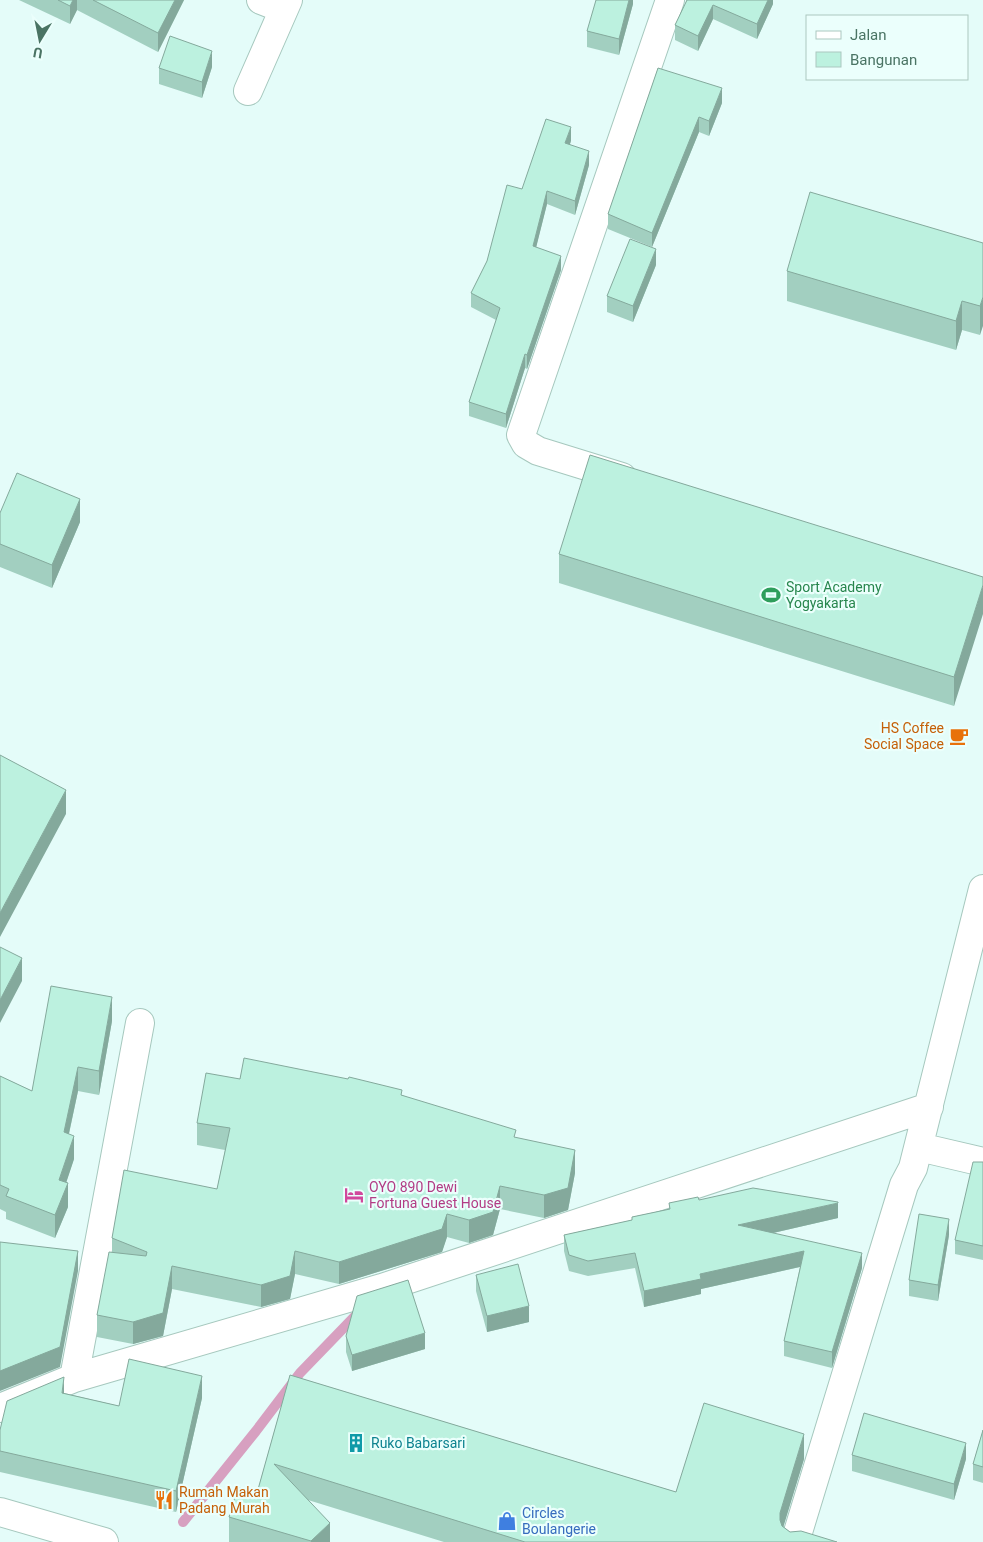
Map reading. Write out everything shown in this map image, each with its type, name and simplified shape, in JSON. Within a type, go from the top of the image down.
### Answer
[{"type":"street","points":[[642,482],[538,452],[526,444],[521,435],[670,0]]},
{"type":"street","points":[[248,91],[278,3]]},
{"type":"street","points":[[795,1542],[904,1185],[913,1168],[983,889]]},
{"type":"street","points":[[74,1378],[140,1023]]},
{"type":"street","points":[[0,1408],[74,1378],[382,1288],[929,1107]]},
{"type":"street","points":[[919,1147],[983,1162]]},
{"type":"street","points":[[0,1512],[104,1542]]},
{"type":"building","points":[[58,0],[73,0],[70,6]]},
{"type":"building","points":[[93,0],[175,0],[158,33]]},
{"type":"building","points":[[596,0],[629,0],[619,39],[587,31]]},
{"type":"building","points":[[687,0],[768,0],[757,24],[713,5],[698,36],[675,25]]},
{"type":"building","points":[[170,36],[212,51],[202,82],[159,68]]},
{"type":"building","points":[[658,68],[722,88],[709,121],[699,117],[652,233],[608,214]]},
{"type":"building","points":[[546,119],[571,127],[565,143],[589,151],[575,201],[547,191],[533,246],[561,256],[527,355],[525,354],[506,414],[469,402],[500,308],[471,293],[487,261],[507,185],[522,189]]},
{"type":"building","points":[[810,192],[983,243],[983,297],[980,306],[962,301],[956,321],[787,271]]},
{"type":"building","points":[[630,239],[656,249],[633,306],[607,296]]},
{"type":"building","name":"Sport Academy Yogyakarta","points":[[590,455],[983,577],[983,585],[954,677],[559,554]]},
{"type":"building","points":[[17,473],[80,499],[52,565],[0,544],[0,513]]},
{"type":"building","points":[[0,755],[66,790],[0,913]]},
{"type":"building","points":[[0,947],[22,958],[0,1000]]},
{"type":"building","points":[[51,986],[112,997],[99,1071],[78,1067],[64,1132],[74,1136],[59,1180],[68,1183],[55,1215],[6,1196],[9,1189],[0,1185],[0,1076],[32,1091]]},
{"type":"building","points":[[244,1058],[348,1079],[349,1077],[402,1090],[401,1095],[516,1130],[514,1137],[575,1150],[568,1188],[544,1195],[500,1186],[493,1212],[469,1220],[447,1214],[442,1229],[339,1262],[295,1251],[290,1276],[261,1285],[172,1266],[163,1313],[133,1322],[97,1315],[109,1252],[146,1256],[147,1252],[112,1238],[124,1170],[217,1189],[230,1128],[197,1123],[206,1073],[240,1079]]},
{"type":"building","points":[[973,1162],[983,1162],[983,1246],[955,1240]]},
{"type":"building","points":[[753,1188],[838,1202],[738,1225],[862,1253],[832,1352],[784,1341],[804,1251],[700,1274],[701,1279],[644,1291],[635,1253],[588,1261],[569,1255],[564,1235],[632,1220],[632,1217],[670,1209],[669,1203],[698,1197],[699,1200]]},
{"type":"building","points":[[919,1214],[949,1219],[938,1285],[909,1280]]},
{"type":"building","points":[[0,1242],[78,1251],[60,1347],[0,1371]]},
{"type":"building","points":[[518,1264],[529,1306],[487,1316],[476,1275]]},
{"type":"building","points":[[408,1280],[425,1333],[352,1355],[346,1336],[357,1296]]},
{"type":"building","points":[[129,1359],[202,1376],[176,1491],[0,1451],[0,1430],[7,1401],[64,1377],[62,1393],[119,1406]]},
{"type":"building","points":[[290,1375],[676,1492],[704,1403],[804,1434],[780,1513],[780,1520],[782,1526],[790,1532],[801,1531],[837,1542],[525,1542],[274,1464],[330,1523],[311,1541],[229,1517],[238,1487],[257,1493]]},
{"type":"building","points":[[864,1413],[966,1443],[954,1484],[852,1455]]},
{"type":"building","points":[[983,1430],[983,1467],[973,1464]]},
{"type":"waterway","points":[[183,1522],[300,1373],[359,1312]]},
{"type":"place","name":"Sport Academy Yogyakarta","points":[[771,595]]},
{"type":"place","name":"HS Coffee Social Space","points":[[959,736]]},
{"type":"place","name":"OYO 890 Dewi Fortuna Guest House","points":[[354,1195]]},
{"type":"place","name":"Ruko Babarsari","points":[[356,1443]]},
{"type":"place","name":"Rumah Makan Padang Murah","points":[[164,1500]]},
{"type":"place","name":"Circles Boulangerie","points":[[507,1521]]}]
